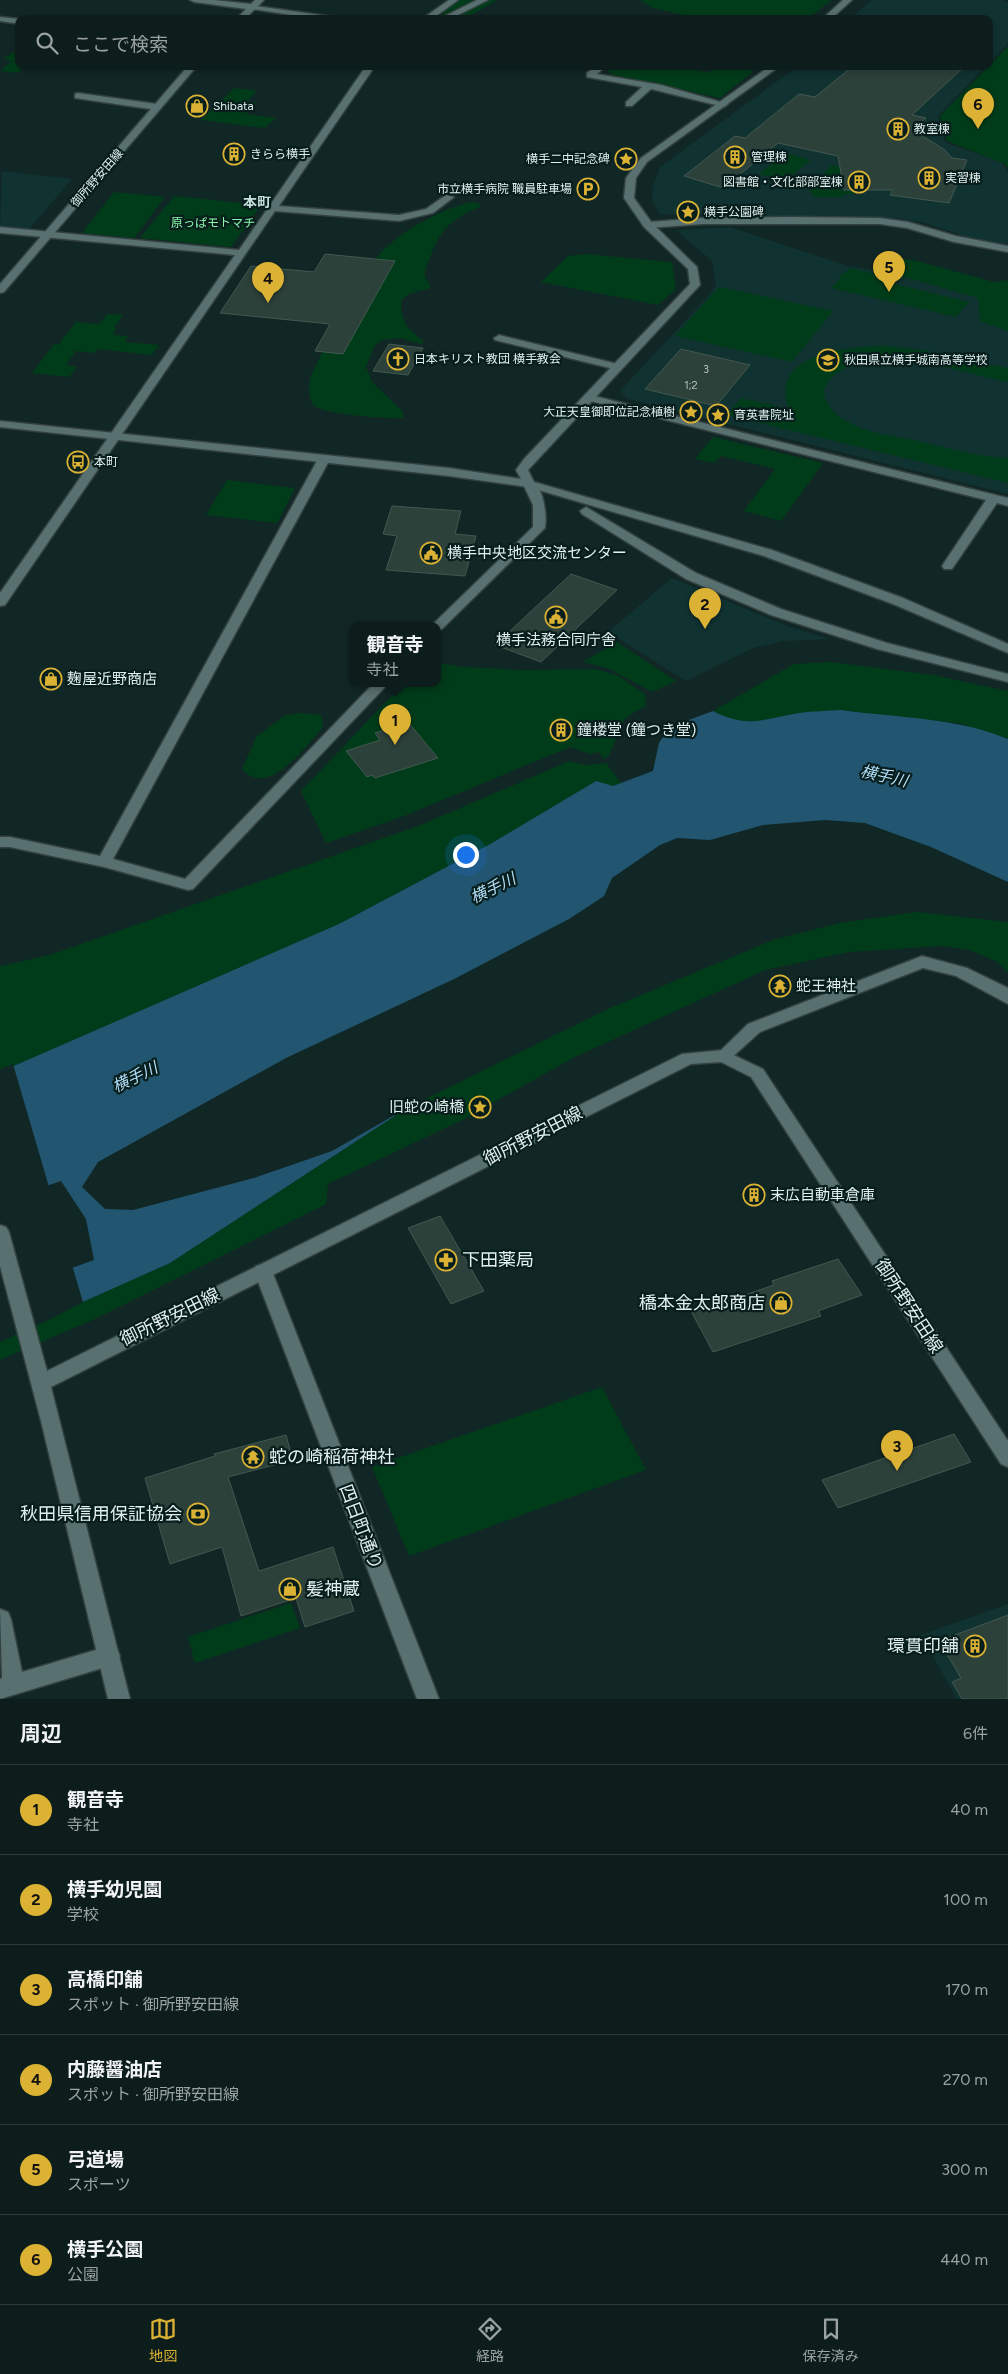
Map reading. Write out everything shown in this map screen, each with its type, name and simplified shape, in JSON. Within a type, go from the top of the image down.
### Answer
[{"type":"street","points":[[194,0],[307,15]]},
{"type":"street","points":[[244,15],[260,0]]},
{"type":"street","points":[[431,15],[454,0]]},
{"type":"street","points":[[454,15],[484,0]]},
{"type":"street","points":[[831,15],[848,0]]},
{"type":"street","points":[[0,19],[15,21]]},
{"type":"street","name":"御所野安田線","points":[[0,290],[189,70]]},
{"type":"street","points":[[0,602],[369,70]]},
{"type":"street","points":[[597,70],[590,75],[649,86],[724,104]]},
{"type":"street","points":[[441,622],[539,528],[542,515],[541,505],[522,470],[695,285],[693,269],[686,260],[648,225],[629,198],[631,178],[644,160],[771,70]]},
{"type":"street","points":[[629,104],[649,86]]},
{"type":"street","points":[[78,96],[157,107]]},
{"type":"street","points":[[274,208],[391,219],[404,218],[438,208],[448,197]]},
{"type":"street","points":[[648,225],[754,220],[880,221],[908,225],[954,239],[1008,250]]},
{"type":"street","points":[[0,230],[242,253]]},
{"type":"street","points":[[499,338],[618,367]]},
{"type":"street","points":[[590,398],[1008,502]]},
{"type":"street","points":[[0,424],[324,459],[529,484],[768,552],[898,601],[1008,649]]},
{"type":"street","points":[[104,862],[324,459]]},
{"type":"street","points":[[948,566],[993,499]]},
{"type":"street","points":[[586,511],[690,576],[776,612],[882,646],[1008,678]]},
{"type":"street","points":[[4,839],[104,862],[188,885],[377,687]]},
{"type":"street","points":[[723,1056],[754,1028],[922,962],[961,972],[1002,992],[1008,998]]},
{"type":"street","name":"御所野安田線","points":[[40,1383],[688,1058],[723,1056],[756,1073],[1008,1458]]},
{"type":"street","points":[[0,1232],[119,1699]]},
{"type":"street","name":"四日町通り","points":[[262,1271],[428,1699]]},
{"type":"street","points":[[0,1618],[7,1686],[108,1656]]},
{"type":"shaded area","points":[[872,0],[1002,0],[1008,3],[1008,43],[993,59],[993,15],[854,15]]},
{"type":"shaded area","points":[[793,70],[982,70],[938,116],[945,142],[1002,163],[1008,173],[1008,245],[964,236],[922,222],[895,218],[660,214],[652,201],[653,186],[660,167]]},
{"type":"shaded area","points":[[2,171],[72,179],[29,229],[0,227]]},
{"type":"shaded area","name":"秋田県立横手城南高等学校","points":[[730,227],[848,266],[1008,291],[1008,494],[628,399],[620,391],[712,292],[716,284],[712,261],[676,230]]},
{"type":"shaded area","points":[[672,578],[790,627],[831,639],[783,641],[753,648],[686,681],[608,632]]},
{"type":"shaded area","points":[[1008,1604],[1008,1699],[957,1699],[921,1635]]},
{"type":"green space","points":[[458,0],[496,0],[468,15],[444,15],[439,12]]},
{"type":"green space","points":[[640,0],[831,0],[813,15],[684,15],[653,8]]},
{"type":"green space","points":[[1008,46],[1008,169],[1005,164],[947,141],[940,116],[985,70],[993,70],[993,61]]},
{"type":"green space","points":[[15,51],[15,70],[22,70],[17,73],[0,71],[12,61],[4,59]]},
{"type":"green space","points":[[609,70],[697,70],[706,72],[713,70],[751,70],[752,72],[720,98],[613,75],[608,72]]},
{"type":"green space","points":[[234,88],[257,91],[247,101],[257,103],[246,114],[276,118],[265,128],[201,120]]},
{"type":"green space","points":[[785,153],[811,160],[786,180],[759,174]]},
{"type":"green space","points":[[832,165],[841,167],[839,178],[841,191],[855,191],[854,194],[844,194],[842,197],[813,197],[809,188]]},
{"type":"green space","points":[[114,192],[165,197],[134,238],[82,233]]},
{"type":"green space","name":"原っぱモトマチ","points":[[174,196],[261,205],[231,247],[140,238]]},
{"type":"green space","points":[[474,202],[480,204],[480,207],[456,219],[444,231],[435,246],[425,271],[431,288],[409,294],[401,301],[402,314],[406,326],[424,342],[421,344],[400,338],[382,340],[374,347],[366,367],[372,382],[403,412],[403,418],[343,414],[314,405],[310,399],[309,391],[312,374],[348,299],[373,262],[403,233],[433,216]]},
{"type":"green space","points":[[584,254],[672,262],[676,289],[658,305],[541,282],[568,256]]},
{"type":"green space","points":[[885,258],[913,260],[994,282],[1008,280],[1008,331],[980,321],[978,298],[887,272],[881,265]]},
{"type":"green space","points":[[851,268],[894,279],[891,283],[969,302],[956,317],[831,288],[841,278],[838,277]]},
{"type":"green space","points":[[719,287],[833,311],[792,362],[675,336]]},
{"type":"green space","points":[[107,314],[123,315],[114,328],[117,328],[113,335],[128,336],[125,342],[159,345],[152,355],[98,349],[95,353],[76,351],[66,365],[77,367],[69,377],[32,373],[54,344],[58,345],[76,322],[99,324]]},
{"type":"green space","points":[[885,346],[923,350],[1008,368],[1008,382],[918,362],[888,360],[865,362],[843,369],[836,373],[826,384],[825,397],[831,409],[848,422],[872,431],[972,454],[1008,458],[1008,483],[727,415],[741,398],[789,409],[785,391],[790,376],[800,365],[815,357],[833,351]]},
{"type":"green space","points":[[713,437],[823,463],[781,521],[744,511],[775,469],[721,456],[714,463],[695,459]]},
{"type":"green space","points":[[227,480],[295,488],[277,523],[206,515]]},
{"type":"green space","points":[[617,642],[676,681],[652,692],[610,669],[583,662]]},
{"type":"green space","points":[[831,662],[933,675],[1008,691],[1008,739],[958,723],[841,710],[800,713],[756,722],[732,720],[713,711],[794,664]]},
{"type":"green space","points":[[441,664],[462,667],[523,670],[595,669],[617,675],[645,694],[646,706],[623,722],[613,748],[604,760],[599,752],[590,754],[570,747],[404,816],[326,843],[301,791],[400,687],[441,687]]},
{"type":"green space","points":[[299,713],[321,715],[323,727],[297,757],[275,774],[263,778],[252,777],[242,769],[257,736],[284,716]]},
{"type":"green space","points":[[569,761],[586,765],[606,763],[621,783],[613,786],[596,781],[492,843],[339,924],[0,1072],[0,966],[50,955],[421,825]]},
{"type":"green space","points":[[917,912],[1008,922],[1008,973],[996,961],[969,950],[941,946],[849,952],[765,970],[575,1057],[462,1120],[328,1184],[326,1204],[97,1318],[0,1360],[0,1339],[170,1263],[407,1108],[610,1008],[773,940],[840,923]]},
{"type":"green space","points":[[602,1387],[646,1470],[409,1556],[372,1467]]},
{"type":"green space","points":[[291,1603],[300,1628],[195,1663],[188,1637]]},
{"type":"water","name":"横手川","points":[[841,710],[947,722],[967,726],[1008,739],[1008,882],[931,847],[865,823],[825,820],[763,825],[710,840],[677,838],[660,845],[612,878],[604,896],[569,919],[454,979],[286,1058],[98,1162],[82,1187],[105,1209],[133,1210],[254,1178],[332,1151],[407,1108],[170,1263],[0,1339],[0,1294],[94,1260],[86,1219],[61,1181],[0,1202],[0,1072],[339,924],[492,843],[596,781],[613,786],[653,771],[659,743],[670,727],[713,711],[736,720],[756,721],[804,712]]},
{"type":"pier","points":[[13,1064],[49,1187],[0,1204],[0,1069]]},
{"type":"pier","points":[[72,1265],[83,1302],[0,1342],[0,1291]]},
{"type":"building","points":[[848,70],[961,70],[912,115],[926,118],[918,125],[922,126],[916,132],[945,150],[952,158],[967,160],[949,203],[890,195],[893,190],[844,190],[838,156],[778,143],[726,186],[720,187],[684,176],[735,136],[745,138],[799,94],[815,97]]},
{"type":"building","points":[[325,254],[395,261],[343,354],[315,351],[330,324],[220,313],[251,266],[314,272]]},
{"type":"building","name":"日本キリスト教団 横手教会","points":[[389,344],[423,348],[408,375],[373,371]]},
{"type":"building","points":[[681,349],[750,365],[716,406],[645,389]]},
{"type":"building","name":"横手中央地区交流センター","points":[[392,506],[461,511],[455,534],[476,536],[465,576],[386,570],[397,536],[383,534]]},
{"type":"building","name":"横手法務合同庁舎","points":[[571,574],[617,590],[541,662],[495,645]]},
{"type":"building","points":[[408,722],[438,758],[375,778],[372,775],[367,777],[346,751],[380,740],[375,733]]},
{"type":"building","name":"下田薬局","points":[[440,1216],[484,1291],[451,1304],[408,1228]]},
{"type":"building","name":"橋本金太郎商店","points":[[838,1259],[862,1295],[818,1311],[821,1316],[713,1352],[692,1313],[774,1285],[772,1281]]},
{"type":"building","points":[[954,1434],[971,1462],[838,1508],[822,1480]]},
{"type":"building","points":[[286,1435],[293,1460],[228,1477],[259,1571],[333,1547],[354,1611],[305,1627],[296,1598],[241,1616],[222,1547],[170,1564],[145,1478],[215,1456],[214,1454]]},
{"type":"building","points":[[1008,1615],[1008,1699],[962,1699],[952,1682],[961,1678],[939,1641]]},
{"type":"place","name":"Shibata","points":[[197,106]]},
{"type":"place","name":"教室棟","points":[[898,129]]},
{"type":"place","name":"横手公園","points":[[978,129]]},
{"type":"place","name":"きらら横手","points":[[234,154]]},
{"type":"place","name":"管理棟","points":[[735,157]]},
{"type":"place","name":"横手二中記念碑","points":[[626,159]]},
{"type":"place","name":"実習棟","points":[[929,178]]},
{"type":"place","name":"図書館・文化部部室棟","points":[[859,182]]},
{"type":"place","name":"市立横手病院 職員駐車場","points":[[588,189]]},
{"type":"place","name":"横手公園碑","points":[[688,212]]},
{"type":"place","name":"弓道場","points":[[889,292]]},
{"type":"place","name":"内藤醤油店","points":[[268,303]]},
{"type":"place","name":"日本キリスト教団 横手教会","points":[[398,359]]},
{"type":"place","name":"秋田県立横手城南高等学校","points":[[828,360]]},
{"type":"place","name":"大正天皇御即位記念植樹","points":[[691,412]]},
{"type":"place","name":"育英書院址","points":[[718,415]]},
{"type":"place","name":"本町","points":[[78,462]]},
{"type":"place","name":"横手中央地区交流センター","points":[[431,553]]},
{"type":"place","name":"横手法務合同庁舎","points":[[556,617]]},
{"type":"place","name":"横手幼児園","points":[[705,629]]},
{"type":"place","name":"麹屋近野商店","points":[[51,679]]},
{"type":"place","name":"鐘楼堂 (鐘つき堂)","points":[[561,730]]},
{"type":"place","name":"観音寺","points":[[395,745]]},
{"type":"place","name":"蛇王神社","points":[[780,986]]},
{"type":"place","name":"旧蛇の崎橋","points":[[480,1107]]},
{"type":"place","name":"末広自動車倉庫","points":[[754,1195]]},
{"type":"place","name":"下田薬局","points":[[446,1260]]},
{"type":"place","name":"橋本金太郎商店","points":[[781,1303]]},
{"type":"place","name":"蛇の崎稲荷神社","points":[[253,1457]]},
{"type":"place","name":"高橋印舗","points":[[897,1471]]},
{"type":"place","name":"秋田県信用保証協会","points":[[198,1514]]},
{"type":"place","name":"髪神蔵","points":[[290,1589]]},
{"type":"place","name":"環貫印舗","points":[[975,1646]]},
{"type":"district","name":"本町","points":[[257,202]]}]
